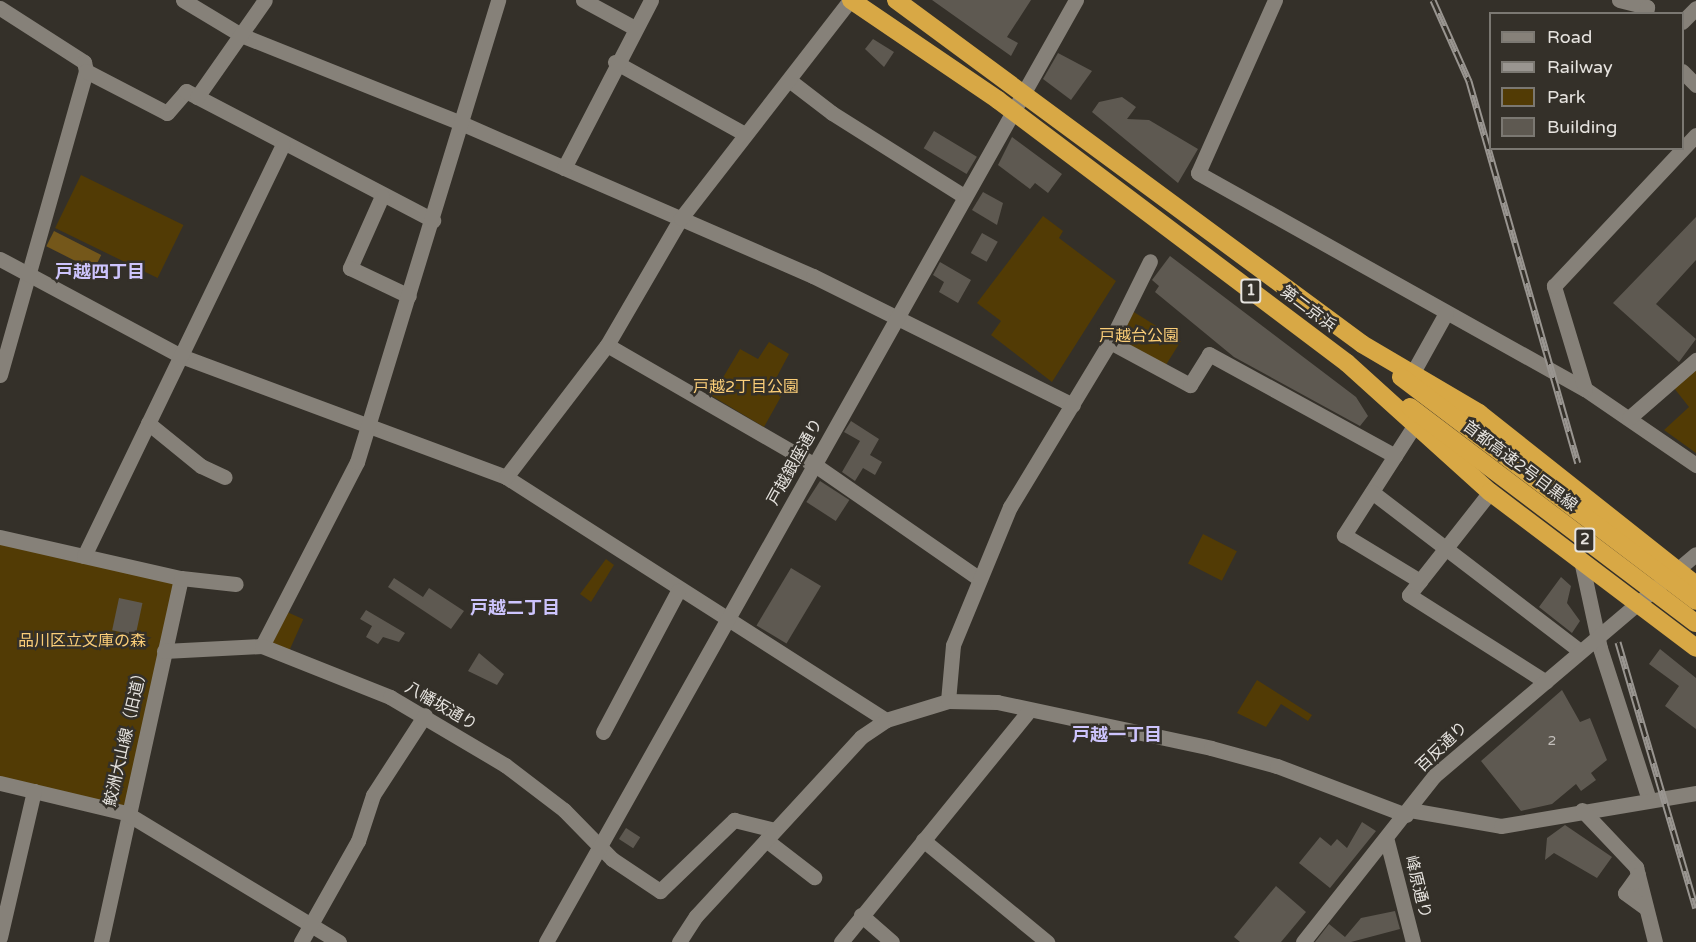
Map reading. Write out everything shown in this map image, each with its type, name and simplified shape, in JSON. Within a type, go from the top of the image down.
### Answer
[{"type":"highway","name":"第二京浜","points":[[851,0],[1012,110],[1347,363],[1414,426],[1490,492],[1633,604],[1696,648]]},
{"type":"highway","name":"第二京浜","points":[[896,0],[1024,91],[1362,344],[1479,413],[1696,585]]},
{"type":"highway","name":"首都高速2号目黒線","points":[[1362,344],[1479,450],[1696,623]]},
{"type":"highway","name":"首都高速2号目黒線","points":[[1347,363],[1479,450],[1696,601]]},
{"type":"street","points":[[183,0],[241,35],[461,123],[681,218],[895,315],[1073,405]]},
{"type":"street","points":[[197,97],[265,0]]},
{"type":"street","points":[[262,646],[341,499],[367,430],[433,220],[498,0]]},
{"type":"street","points":[[583,0],[633,27]]},
{"type":"street","points":[[564,168],[633,27],[651,0]]},
{"type":"street","points":[[506,477],[607,345],[681,218],[851,0]]},
{"type":"street","name":"戸越銀座通り","points":[[546,942],[596,846],[727,622],[962,195],[1076,0]]},
{"type":"street","points":[[1275,0],[1198,173],[1580,386],[1696,465]]},
{"type":"street","points":[[1620,0],[1647,7],[1646,12]]},
{"type":"street","points":[[0,8],[84,62],[86,71],[0,375]]},
{"type":"street","points":[[1684,21],[1696,8]]},
{"type":"street","points":[[615,62],[745,134]]},
{"type":"street","points":[[86,71],[167,113],[186,91],[283,145],[433,220]]},
{"type":"street","points":[[1684,72],[1696,85]]},
{"type":"street","points":[[789,80],[832,113],[962,195]]},
{"type":"street","points":[[1684,148],[1696,135]]},
{"type":"street","points":[[84,556],[283,145]]},
{"type":"street","points":[[1580,386],[1554,286],[1682,150]]},
{"type":"street","points":[[382,196],[350,268],[409,296]]},
{"type":"street","points":[[0,259],[181,356],[367,430],[506,477],[678,591],[886,720]]},
{"type":"street","points":[[948,701],[953,645],[978,578],[1011,507],[1110,342],[1150,261]]},
{"type":"street","points":[[1412,374],[1446,313]]},
{"type":"street","points":[[1110,342],[1190,385],[1209,354],[1395,456]]},
{"type":"street","points":[[607,345],[815,465],[978,578]]},
{"type":"street","points":[[1629,418],[1696,360]]},
{"type":"street","points":[[148,423],[201,466],[225,477]]},
{"type":"street","points":[[1414,426],[1344,535],[1420,581]]},
{"type":"street","points":[[1372,492],[1580,651]]},
{"type":"street","points":[[1490,492],[1409,595],[1546,681]]},
{"type":"street","points":[[0,537],[181,578],[237,584]]},
{"type":"street","name":"百反通り","points":[[1303,942],[1387,841],[1434,776],[1633,604],[1696,554]]},
{"type":"street","points":[[1582,565],[1597,636],[1648,798]]},
{"type":"street","name":"鮫洲大山線（旧道）","points":[[101,942],[126,813],[181,578]]},
{"type":"street","points":[[603,732],[678,591]]},
{"type":"street","name":"八幡坂通り","points":[[164,651],[262,646],[339,674],[425,715],[564,810],[596,846],[660,891],[734,820],[771,835]]},
{"type":"street","points":[[679,942],[771,835],[861,737],[886,720],[948,701],[997,702],[1029,711],[1261,761],[1408,812],[1501,826],[1648,798],[1696,792]]},
{"type":"street","points":[[841,942],[1029,711]]},
{"type":"street","points":[[301,942],[358,841],[373,795],[425,715]]},
{"type":"street","points":[[0,783],[126,813],[339,942]]},
{"type":"street","points":[[0,937],[34,791]]},
{"type":"street","points":[[1582,810],[1638,875],[1655,942]]},
{"type":"street","points":[[771,835],[814,877]]},
{"type":"street","points":[[923,840],[1047,942]]},
{"type":"street","name":"峰原通り","points":[[1387,841],[1413,942]]},
{"type":"street","points":[[861,915],[892,942]]},
{"type":"green space","points":[[81,175],[183,225],[158,278],[55,228]]},
{"type":"green space","points":[[1043,216],[1063,231],[1059,238],[1116,281],[1052,382],[991,335],[1001,321],[977,303]]},
{"type":"green space","name":"戸越台公園","points":[[1129,309],[1181,341],[1162,372],[1110,340]]},
{"type":"green space","name":"戸越2丁目公園","points":[[769,342],[789,354],[772,386],[783,393],[764,427],[712,396],[740,349],[758,359]]},
{"type":"green space","points":[[1696,370],[1696,453],[1664,430],[1689,407],[1674,388]]},
{"type":"green space","points":[[1203,534],[1237,551],[1222,581],[1188,563]]},
{"type":"green space","name":"品川区立文庫の森","points":[[0,538],[181,578],[126,813],[0,783]]},
{"type":"green space","points":[[606,559],[614,565],[591,602],[580,594]]},
{"type":"green space","points":[[285,611],[303,619],[289,650],[271,642]]},
{"type":"green space","points":[[1257,680],[1312,715],[1308,721],[1281,704],[1266,727],[1237,713]]},
{"type":"shaded area","points":[[54,231],[101,255],[94,270],[46,246]]},
{"type":"building","points":[[932,0],[1031,0],[1007,37],[1018,43],[1011,56]]},
{"type":"building","points":[[873,39],[894,52],[884,67],[865,49]]},
{"type":"building","points":[[1058,53],[1092,71],[1071,100],[1043,79]]},
{"type":"building","points":[[1122,97],[1136,107],[1127,119],[1149,120],[1198,149],[1178,183],[1092,112],[1099,102]]},
{"type":"building","points":[[934,131],[977,157],[967,174],[924,148]]},
{"type":"building","points":[[1012,137],[1062,174],[1048,193],[1035,183],[1030,189],[998,165]]},
{"type":"building","points":[[983,192],[1003,203],[997,225],[972,210]]},
{"type":"building","points":[[1696,217],[1696,260],[1656,304],[1696,339],[1679,362],[1613,303]]},
{"type":"building","points":[[982,233],[998,242],[987,262],[971,253]]},
{"type":"building","points":[[1170,256],[1356,397],[1368,416],[1360,426],[1234,357],[1155,292],[1159,286],[1152,280]]},
{"type":"building","points":[[940,262],[971,280],[958,303],[939,292],[944,282],[933,275]]},
{"type":"building","points":[[851,421],[879,439],[870,455],[882,462],[875,475],[863,468],[855,481],[842,472],[860,441],[844,432]]},
{"type":"building","points":[[820,481],[849,500],[836,521],[806,502]]},
{"type":"building","points":[[791,568],[821,586],[786,643],[756,625]]},
{"type":"building","points":[[1561,577],[1571,586],[1567,603],[1580,621],[1572,633],[1539,607]]},
{"type":"building","points":[[394,578],[423,597],[429,588],[464,611],[451,629],[388,587]]},
{"type":"building","points":[[119,598],[142,603],[136,635],[112,630]]},
{"type":"building","points":[[366,610],[405,633],[399,642],[383,637],[378,644],[366,637],[372,626],[360,619]]},
{"type":"building","points":[[1660,649],[1696,678],[1696,729],[1665,706],[1679,686],[1649,664]]},
{"type":"building","points":[[479,653],[504,674],[497,685],[468,671]]},
{"type":"building","points":[[1562,690],[1580,722],[1590,718],[1607,760],[1591,773],[1596,780],[1581,791],[1576,784],[1552,804],[1521,811],[1481,761]]},
{"type":"building","points":[[1362,822],[1376,831],[1330,888],[1299,863],[1320,837],[1331,846],[1337,839],[1347,848]]},
{"type":"building","points":[[1565,825],[1612,857],[1597,878],[1554,853],[1545,860],[1547,838]]},
{"type":"building","points":[[626,828],[640,837],[633,848],[619,839]]},
{"type":"building","points":[[1276,886],[1306,912],[1281,942],[1240,942],[1234,937]]},
{"type":"building","points":[[1395,911],[1400,929],[1351,942],[1315,942],[1329,924],[1345,937],[1361,918]]},
{"type":"railway","points":[[1433,0],[1469,81],[1578,463]]},
{"type":"railway","points":[[1618,642],[1696,908]]},
{"type":"district","name":"戸越四丁目","points":[[100,272]]},
{"type":"district","name":"戸越二丁目","points":[[515,608]]},
{"type":"district","name":"戸越一丁目","points":[[1117,735]]}]
